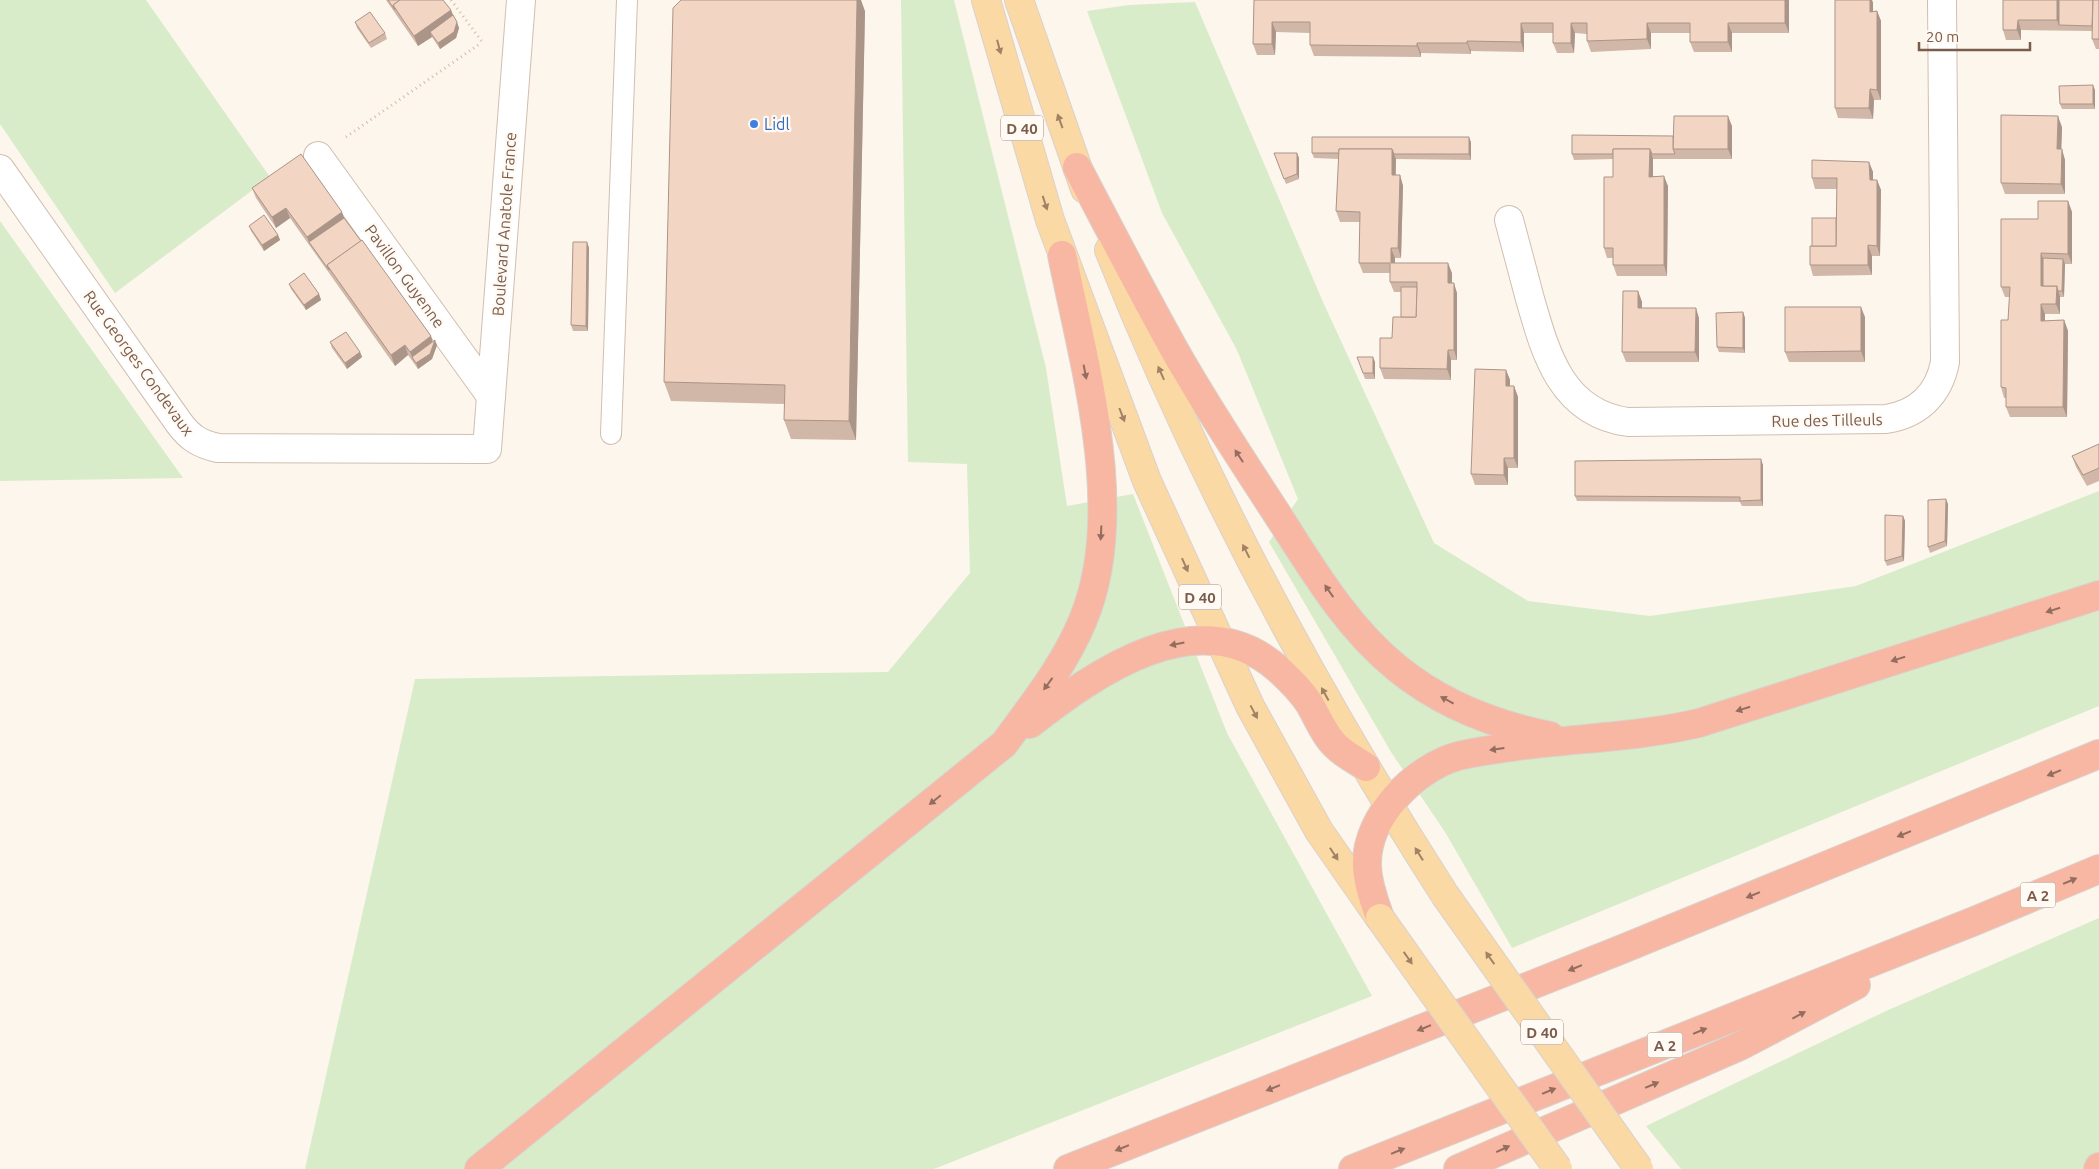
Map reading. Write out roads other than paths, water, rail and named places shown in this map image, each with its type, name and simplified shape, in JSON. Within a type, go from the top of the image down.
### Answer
[{"type":"highway","points":[[1077,167],[1175,351],[1217,421],[1300,550],[1358,631],[1398,669],[1422,686],[1472,713],[1522,730],[1576,739]]},
{"type":"highway","points":[[1004,744],[1060,666],[1084,618],[1097,566],[1101,538],[1101,482],[1097,442],[1062,255]]},
{"type":"highway","points":[[1380,918],[1368,880],[1367,861],[1370,842],[1388,805],[1413,782],[1456,757],[1576,739],[1610,738],[1667,730],[1699,723],[2099,595]]},
{"type":"highway","points":[[479,1169],[1004,744],[1089,679],[1126,659],[1173,644],[1193,641],[1220,641],[1239,645],[1262,657],[1278,669],[1307,700],[1336,747],[1366,767]]},
{"type":"highway","points":[[1068,1169],[1611,953],[2099,754]]},
{"type":"highway","name":"A 2","points":[[1353,1169],[1977,920],[2099,869]]},
{"type":"highway","points":[[1458,1169],[1740,1046],[1977,920]]},
{"type":"main road","name":"D 40","points":[[986,0],[1023,134],[1062,255],[1147,481],[1250,706],[1303,804],[1348,876],[1380,918],[1558,1169]]},
{"type":"main road","name":"D 40","points":[[1019,0],[1077,167],[1125,288],[1200,457],[1251,560],[1388,805],[1445,895],[1639,1169]]},
{"type":"street","name":"Boulevard Anatole France","points":[[488,449],[521,0]]},
{"type":"street","name":"Rue des Tilleuls","points":[[1509,220],[1542,343],[1551,362],[1570,392],[1595,413],[1609,420],[1628,422],[1886,420],[1901,417],[1926,402],[1942,378],[1945,362],[1942,0]]},
{"type":"street","name":"Pavillon Guyenne","points":[[318,156],[491,396]]},
{"type":"street","name":"Rue Georges Condevaux","points":[[0,169],[179,423],[190,437],[202,444],[218,448],[488,449]]},
{"type":"lane","points":[[610,434],[627,0]]},
{"type":"place","name":"Lidl","points":[[754,124]]}]
